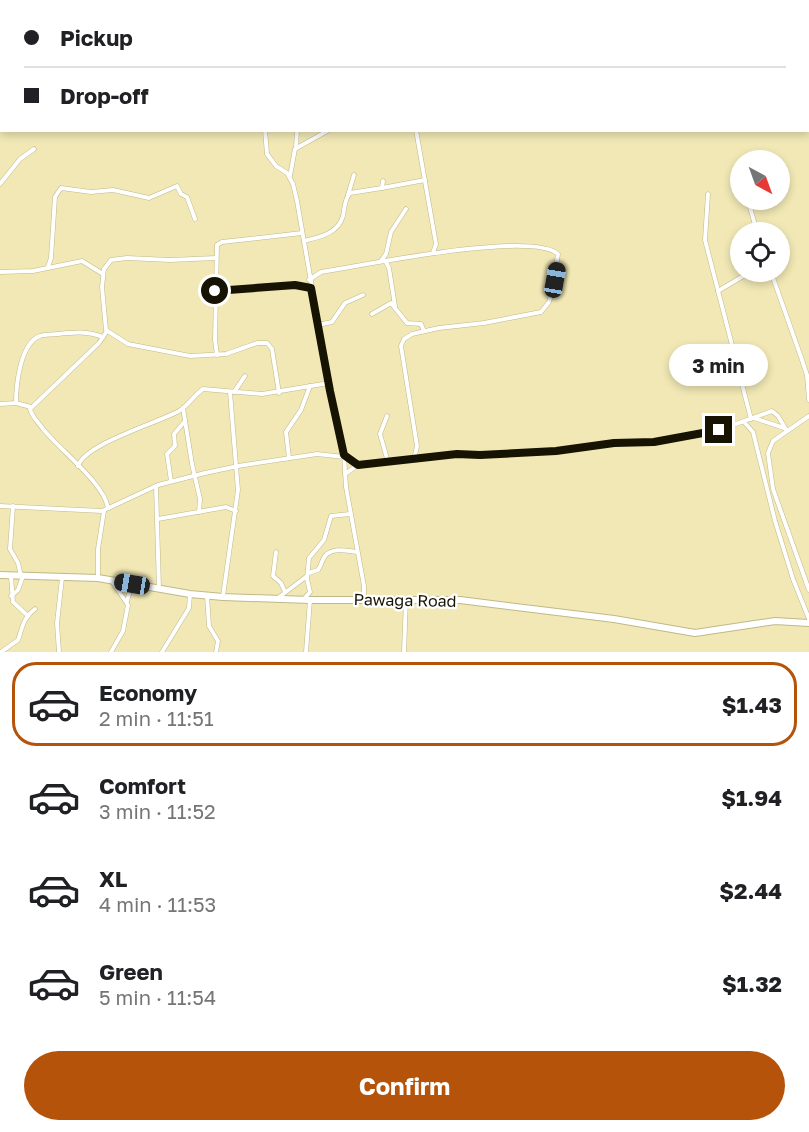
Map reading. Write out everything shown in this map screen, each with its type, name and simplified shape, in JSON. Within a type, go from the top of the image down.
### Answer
[{"type":"main road","name":"Pawaga Road","points":[[0,575],[98,578],[190,594],[223,597],[306,600],[406,598],[460,600],[615,619],[695,633],[775,621],[809,621]]},
{"type":"street","points":[[265,132],[267,154],[273,163],[290,177],[293,184],[328,383],[344,456],[344,475],[363,577],[364,598]]},
{"type":"street","points":[[296,149],[297,132]]},
{"type":"street","points":[[290,177],[293,153],[296,149],[326,132]]},
{"type":"street","points":[[416,132],[436,244],[433,253]]},
{"type":"street","points":[[0,184],[20,159],[34,149]]},
{"type":"street","points":[[304,241],[329,234],[338,225],[354,175]]},
{"type":"street","points":[[348,195],[425,180]]},
{"type":"street","points":[[382,188],[383,181]]},
{"type":"street","points":[[48,267],[51,258],[55,197],[61,188],[90,192],[113,190],[149,198],[177,186],[181,194],[187,197],[195,219]]},
{"type":"street","points":[[708,194],[705,240],[752,418]]},
{"type":"street","points":[[383,262],[391,232],[406,209]]},
{"type":"street","points":[[217,354],[214,340],[216,247],[220,242],[302,233]]},
{"type":"street","points":[[309,280],[321,272],[466,248],[513,246],[552,250],[558,254],[549,303],[541,312],[424,331],[407,336],[401,346],[417,446],[411,460]]},
{"type":"street","points":[[216,258],[117,258],[106,265],[103,274],[104,322],[107,331],[122,341],[146,349],[190,356],[217,354],[257,343],[267,343],[272,349],[279,393]]},
{"type":"street","points":[[0,272],[33,272],[82,261],[103,274]]},
{"type":"street","points":[[383,262],[389,268],[395,307]]},
{"type":"street","points":[[718,291],[733,282]]},
{"type":"street","points":[[775,282],[801,357],[809,385],[809,400]]},
{"type":"street","points":[[215,291],[295,285],[311,288]]},
{"type":"street","points":[[318,325],[332,322],[345,303],[363,295]]},
{"type":"street","points":[[372,314],[389,303],[407,323],[420,324],[424,331]]},
{"type":"street","points":[[16,403],[17,379],[22,362],[34,339],[41,335],[70,331],[104,337]]},
{"type":"street","points":[[31,407],[46,396],[104,337],[107,331]]},
{"type":"street","points":[[223,597],[236,511],[238,465],[232,392],[245,376]]},
{"type":"street","points":[[78,466],[82,458],[96,448],[183,408],[202,389],[279,393],[328,383]]},
{"type":"street","points":[[289,458],[286,432],[301,410],[310,386]]},
{"type":"street","points":[[0,404],[16,403],[31,407]]},
{"type":"street","points":[[31,407],[33,416],[55,444],[103,493],[106,510],[98,549],[98,578]]},
{"type":"street","points":[[183,408],[200,499],[199,512]]},
{"type":"street","points":[[344,475],[358,465],[457,454],[556,451],[614,443],[686,438],[744,422],[772,411],[778,416],[786,430]]},
{"type":"street","points":[[387,416],[380,434],[388,462]]},
{"type":"street","points":[[809,416],[773,441],[768,464],[776,495],[809,590]]},
{"type":"street","points":[[752,418],[786,430]]},
{"type":"street","points":[[171,481],[167,454],[175,446],[174,434],[185,421]]},
{"type":"street","points":[[744,422],[753,432],[793,579],[809,621]]},
{"type":"street","points":[[0,506],[106,510],[156,486],[238,465],[325,454],[344,456],[358,465]]},
{"type":"street","points":[[156,486],[159,588]]},
{"type":"street","points":[[12,596],[18,590],[22,576],[10,549],[13,506]]},
{"type":"street","points":[[158,519],[226,507],[236,511]]},
{"type":"street","points":[[306,652],[306,600],[310,592],[309,558],[324,540],[331,516],[350,514]]},
{"type":"street","points":[[278,598],[308,574],[320,569],[324,558],[331,552],[344,550],[357,552]]},
{"type":"street","points":[[276,552],[273,576],[282,583],[285,592]]},
{"type":"street","points":[[11,576],[13,602],[27,615]]},
{"type":"street","points":[[59,652],[57,623],[62,577]]},
{"type":"street","points":[[112,581],[127,601]]},
{"type":"street","points":[[111,652],[123,631],[132,584]]},
{"type":"street","points":[[162,652],[189,608],[190,594]]},
{"type":"street","points":[[207,596],[209,626],[218,641],[216,652]]},
{"type":"street","points":[[404,652],[406,598]]},
{"type":"street","points":[[1,652],[18,640],[22,624],[27,615],[35,609]]},
{"type":"route","points":[[215,291],[295,285],[311,288],[344,455],[358,465],[457,454],[556,451],[614,443],[654,442],[686,438],[719,430]]}]
